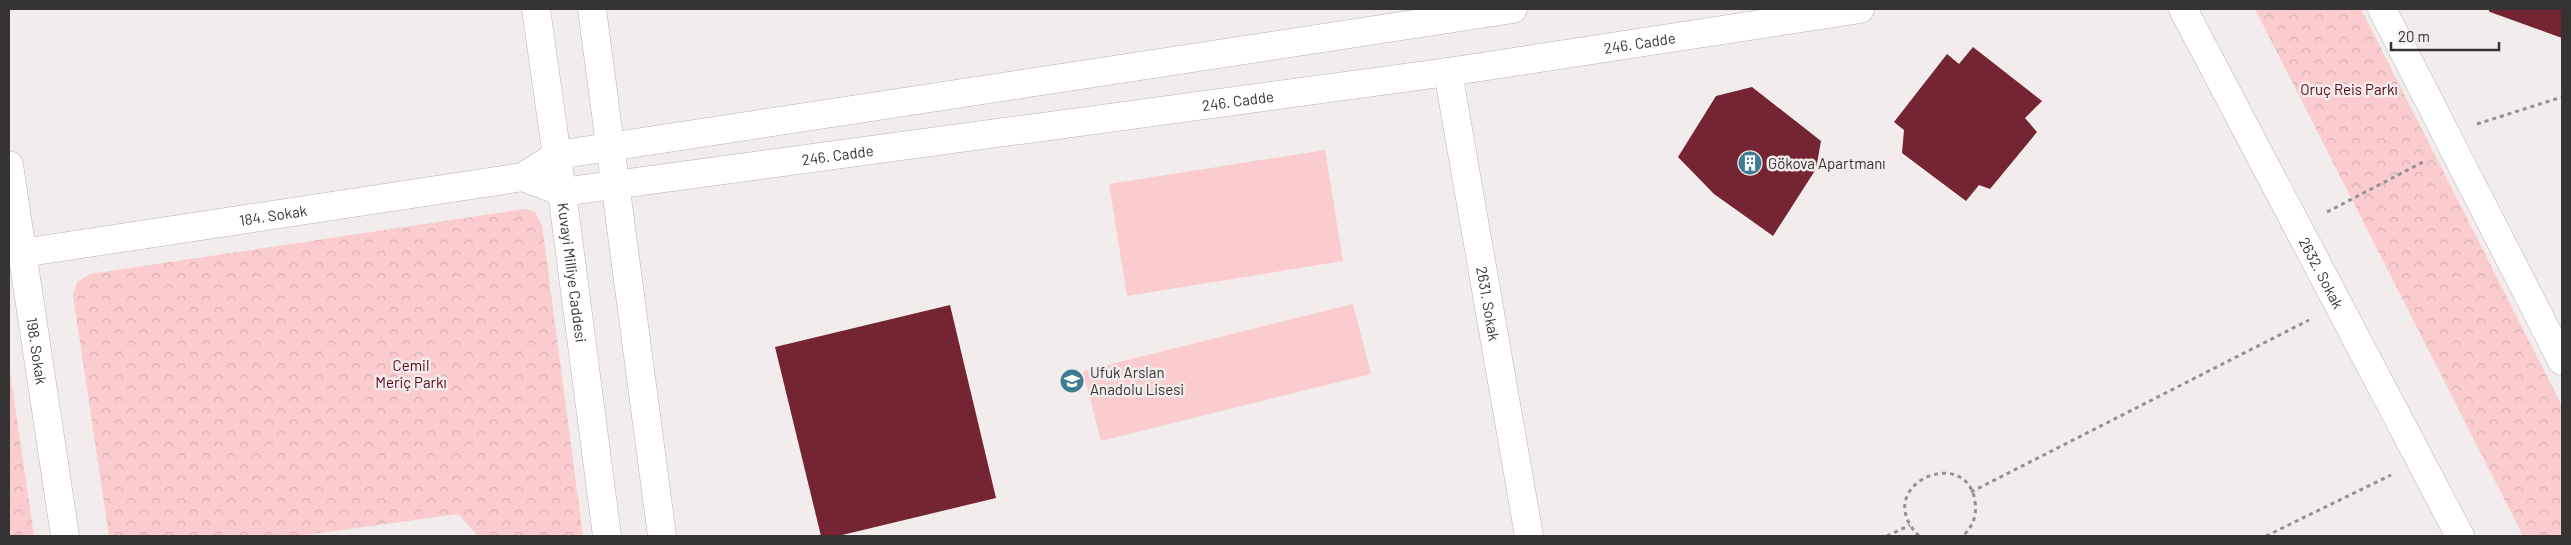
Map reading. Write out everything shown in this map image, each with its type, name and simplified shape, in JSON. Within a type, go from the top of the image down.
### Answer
[{"type":"street","name":"Kuvayi Milliye Caddesi","points":[[536,9],[607,536]]},
{"type":"street","points":[[592,9],[662,536]]},
{"type":"street","points":[[557,155],[1513,9]]},
{"type":"street","name":"246. Cadde","points":[[562,192],[1448,72],[1860,9]]},
{"type":"street","name":"2632. Sokak","points":[[2183,9],[2460,536]]},
{"type":"street","points":[[2382,9],[2562,361]]},
{"type":"street","name":"2631. Sokak","points":[[1448,72],[1529,536]]},
{"type":"street","name":"184. Sokak","points":[[22,253],[523,177],[557,155]]},
{"type":"street","name":"198. Sokak","points":[[9,165],[66,536]]},
{"type":"street","name":"184. Sokak","points":[[523,177],[562,192]]},
{"type":"path","points":[[2297,227],[2450,140],[2562,97]]},
{"type":"path","points":[[1971,492],[2338,305]]},
{"type":"path","points":[[2266,536],[2420,460]]},
{"type":"path","points":[[1919,536],[1910,525],[1906,506],[1908,494],[1915,484],[1925,477],[1936,473],[1948,473],[1959,478],[1971,492],[1976,508],[1970,529],[1963,536]]},
{"type":"path","points":[[1887,536],[1910,525]]},
{"type":"green space","name":"Oruç Reis Parkı","points":[[2255,9],[2361,9],[2562,406],[2562,536],[2523,536]]},
{"type":"green space","points":[[1325,150],[1343,261],[1127,296],[1109,184]]},
{"type":"green space","name":"Cemil Meriç Parkı","points":[[525,209],[535,212],[542,225],[583,536],[478,536],[458,514],[299,536],[109,536],[73,295],[77,282],[90,274]]},
{"type":"green space","points":[[1353,304],[1371,374],[1101,441],[1083,371]]},
{"type":"green space","points":[[9,365],[34,536],[9,536]]},
{"type":"building","points":[[2488,9],[2562,9],[2562,38],[2490,12]]},
{"type":"building","points":[[1973,47],[2042,101],[2025,118],[2037,132],[1990,189],[1979,185],[1966,201],[1902,153],[1904,130],[1894,122],[1947,54],[1959,64]]},
{"type":"building","name":"Gökova Apartmanı","points":[[1752,87],[1821,141],[1816,169],[1773,236],[1714,194],[1678,157],[1716,96]]},
{"type":"building","points":[[950,305],[996,498],[838,536],[821,536],[775,347]]},
{"type":"place","name":"Gökova Apartmanı","points":[[1750,163]]},
{"type":"place","name":"Ufuk Arslan Anadolu Lisesi","points":[[1072,381]]}]
